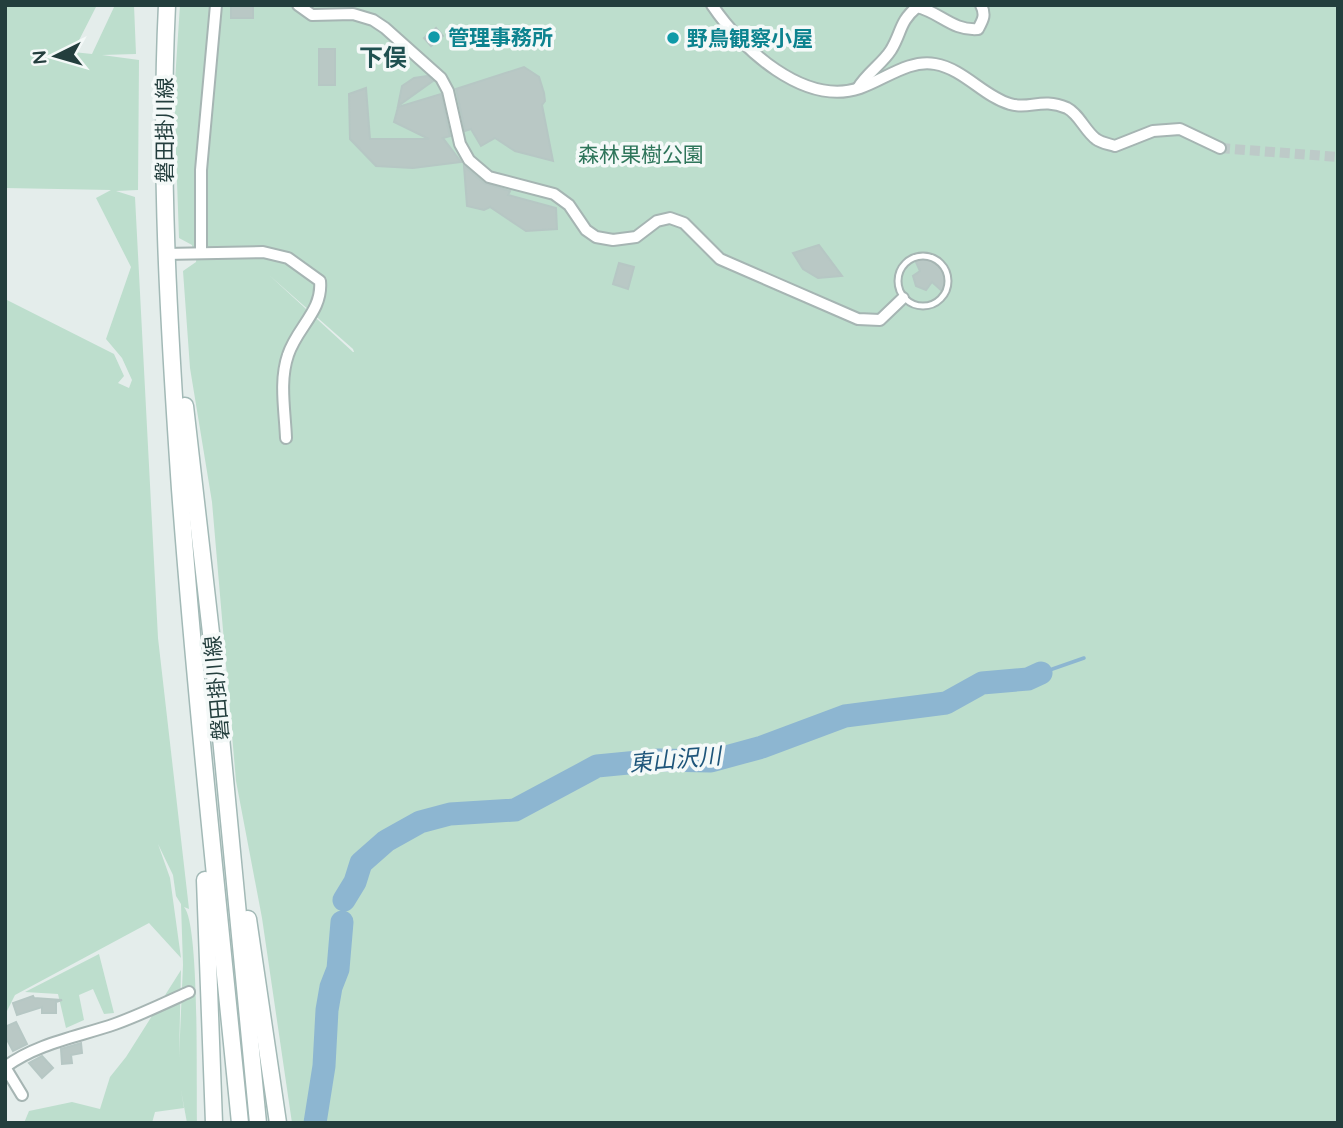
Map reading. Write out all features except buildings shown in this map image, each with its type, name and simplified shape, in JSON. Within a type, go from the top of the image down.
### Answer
[{"type":"main road","name":"磐田掛川線","points":[[167,5],[163,82],[165,254],[191,634],[240,1123]]},
{"type":"main road","name":"磐田掛川線","points":[[165,254],[178,340],[258,1123]]},
{"type":"main road","points":[[191,634],[191,707],[207,900],[214,1123]]},
{"type":"main road","points":[[225,786],[278,1123]]},
{"type":"street","points":[[201,253],[201,170],[216,5]]},
{"type":"street","points":[[298,5],[312,15],[353,14],[373,20],[385,28],[441,78],[448,91],[460,144],[469,160],[489,177],[554,194],[569,205],[586,230],[596,237],[613,240],[636,237],[657,220],[670,218],[684,223],[720,259],[858,319],[880,320],[903,298]]},
{"type":"street","points":[[712,5],[723,22],[751,48],[801,85],[840,91],[859,89],[906,67],[932,63],[951,68],[1012,105],[1048,101],[1070,109],[1096,139],[1115,146],[1153,131],[1180,129],[1220,148]]},
{"type":"street","points":[[859,89],[865,77],[891,51],[904,18],[917,7],[931,10],[949,25],[968,30],[978,29],[985,12],[981,5]]},
{"type":"street","points":[[165,254],[263,253],[288,258],[320,281],[321,295],[316,309],[300,330],[288,355],[284,382],[286,438]]},
{"type":"street","points":[[22,1096],[5,1068],[14,1061],[47,1044],[116,1024],[189,992]]},
{"type":"lane","points":[[925,255],[942,264],[948,283],[940,300],[921,307],[903,298],[897,279],[906,261],[925,255]]},
{"type":"green space","points":[[5,5],[97,5],[73,52],[92,54],[115,5],[134,5],[136,54],[102,55],[139,60],[138,190],[116,191],[135,197],[158,638],[189,909],[184,907],[193,943],[197,1123],[187,1123],[181,1090],[184,1108],[155,1112],[152,1123],[24,1123],[29,1111],[72,1102],[100,1109],[110,1077],[126,1057],[181,970],[179,1058],[183,965],[181,904],[176,896],[173,875],[158,844],[170,878],[181,958],[149,923],[15,995],[5,1015],[5,299],[114,354],[124,376],[118,383],[129,388],[132,380],[122,358],[106,339],[131,267],[96,198],[111,190],[5,188]]},
{"type":"green space","name":"森林果樹公園","points":[[180,5],[1338,5],[1338,1123],[292,1123],[262,918],[236,781],[212,502],[190,368],[183,271],[196,262],[197,254],[193,254],[192,245],[179,238],[174,96]],"holes":[[[208,151],[208,219],[202,220]],[[269,275],[353,349],[354,352],[353,352]]]},
{"type":"green space","points":[[99,954],[114,1013],[104,1014],[93,989],[79,995],[84,1020],[66,1028],[58,994],[25,992]]},
{"type":"waterway","points":[[1041,673],[1084,658]]},
{"type":"waterway","name":"東山沢川","points":[[344,900],[355,882],[361,863],[386,841],[420,822],[450,814],[515,810],[597,766],[659,760],[711,761],[762,747],[845,716],[946,703],[982,683],[1028,679],[1041,673]]},
{"type":"waterway","name":"東山沢川","points":[[315,1123],[324,1066],[327,1010],[338,969],[342,922]]},
{"type":"tunnel","points":[[1220,148],[1338,157]]},
{"type":"place","name":"管理事務所","points":[[434,37]]},
{"type":"place","name":"野鳥観察小屋","points":[[673,38]]},
{"type":"district","name":"下俣","points":[[383,57]]}]
